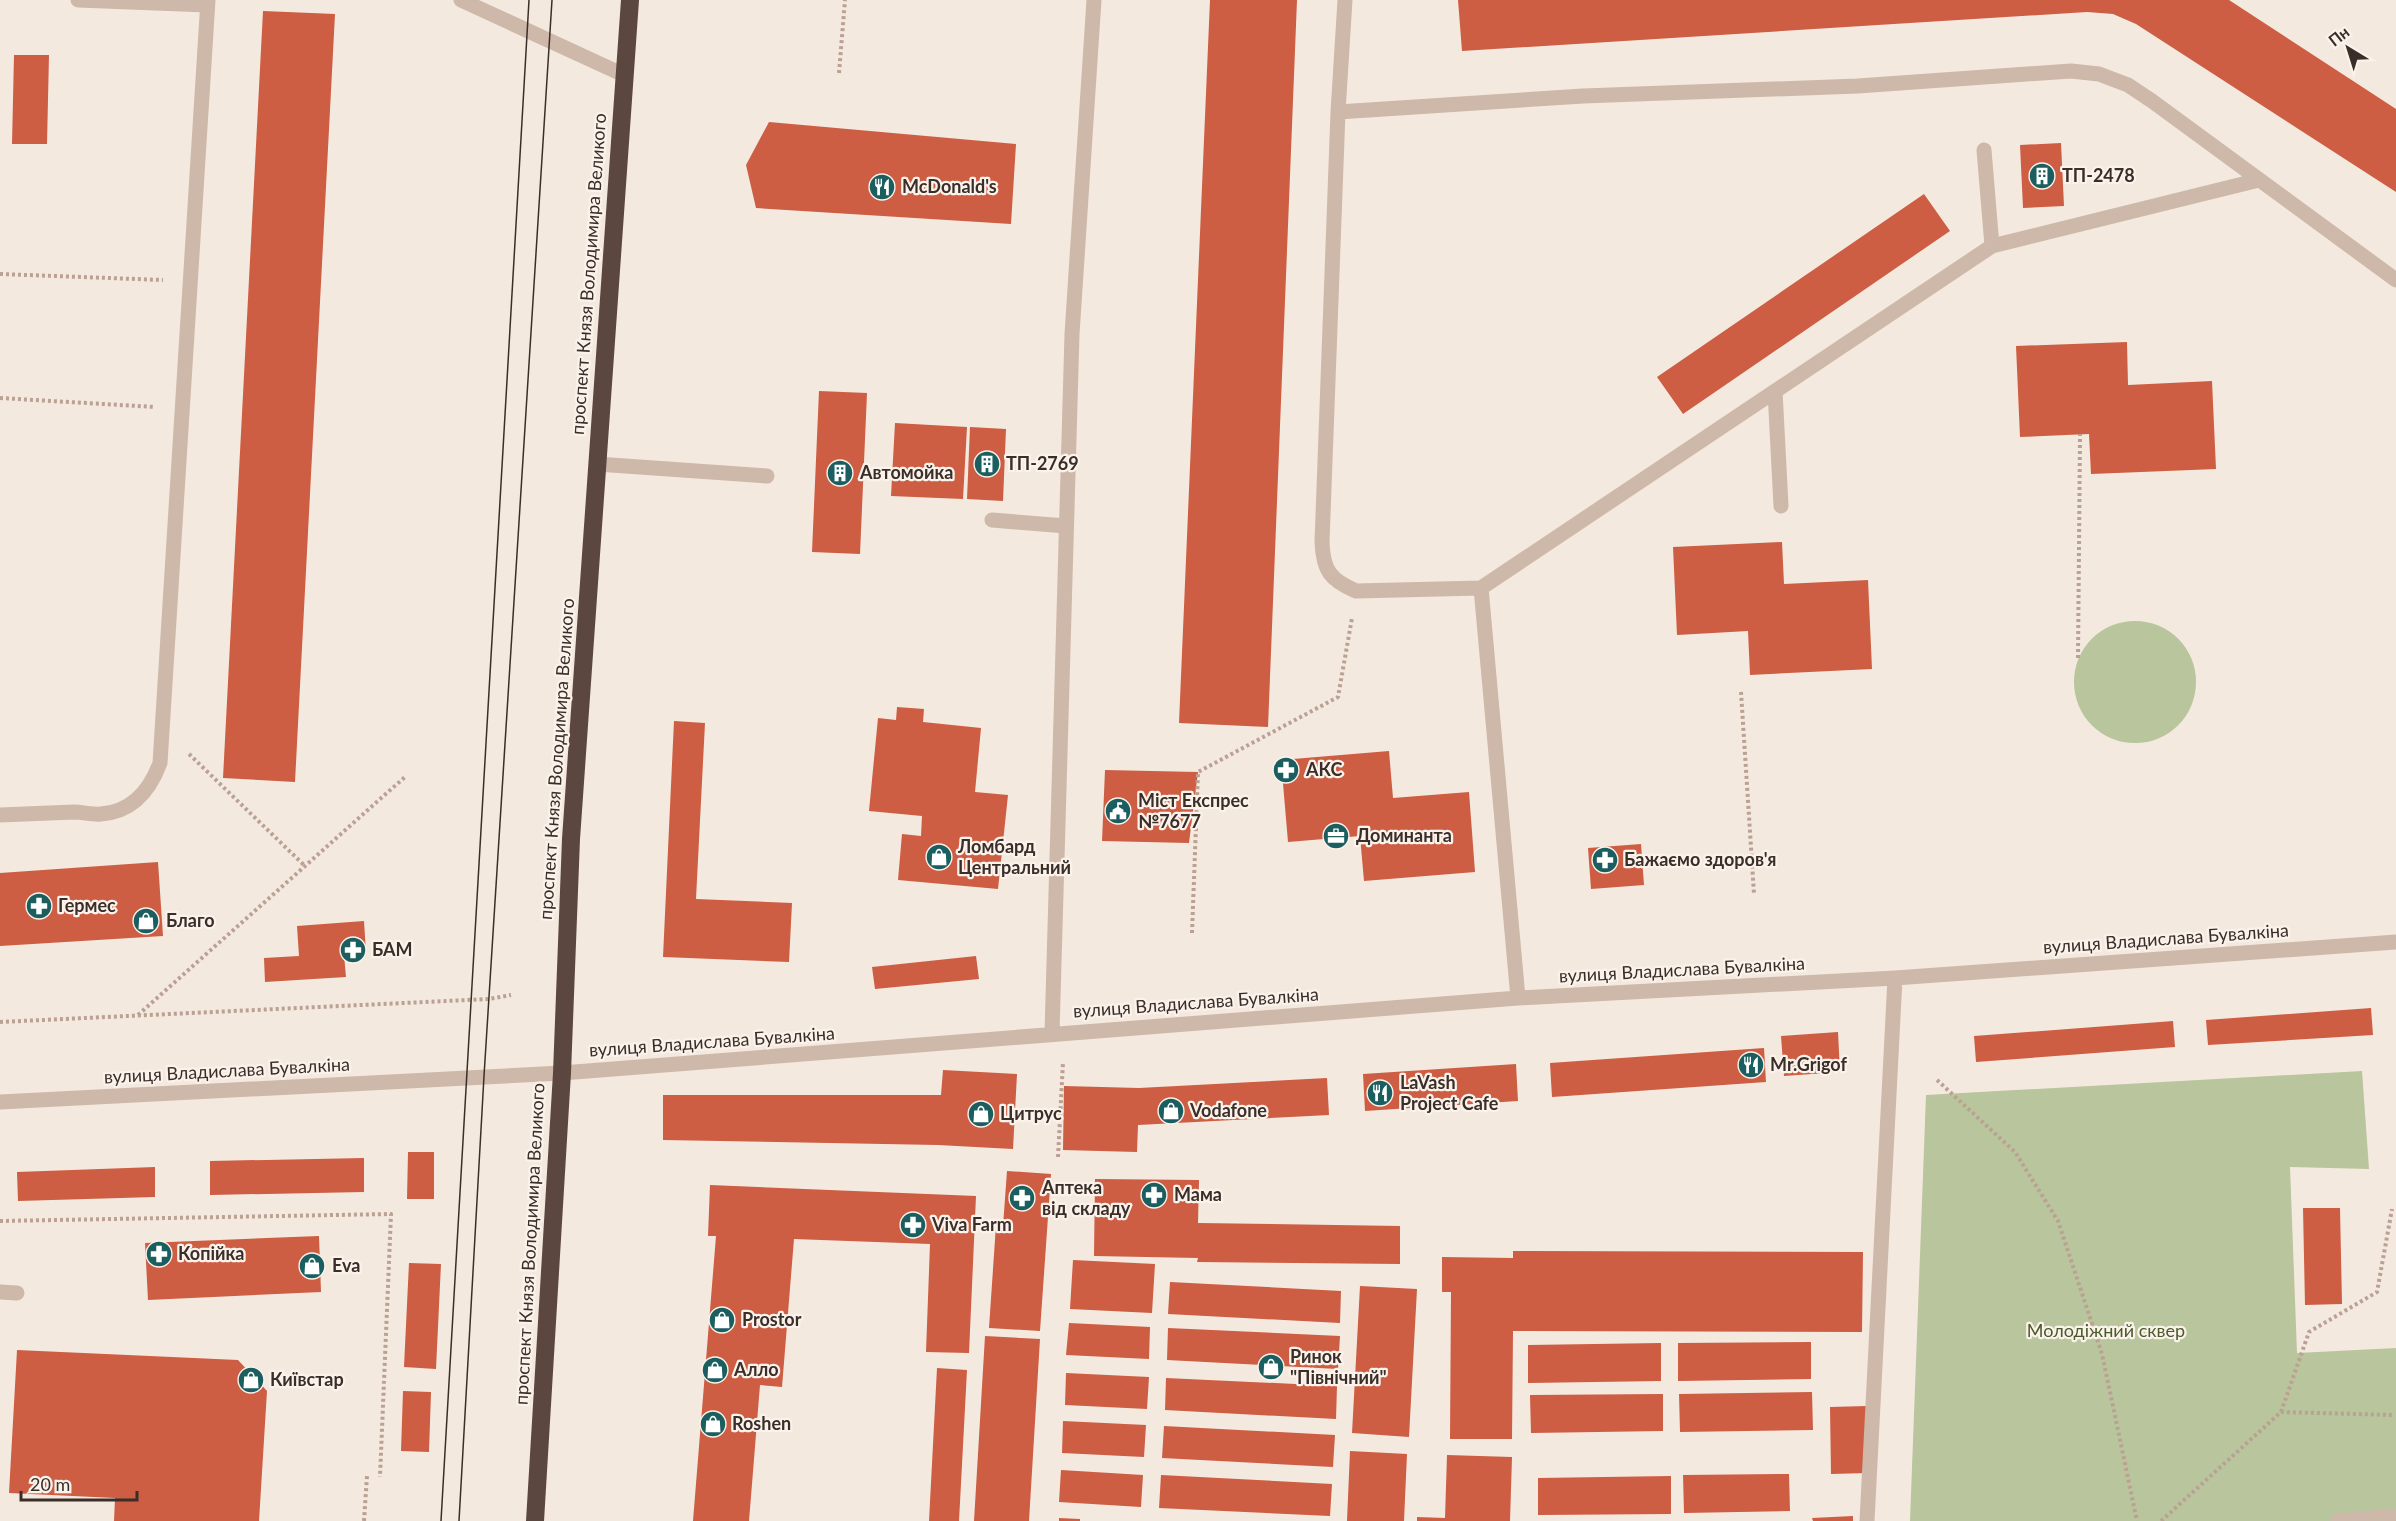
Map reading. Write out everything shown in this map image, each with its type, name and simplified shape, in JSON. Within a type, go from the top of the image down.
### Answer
[{"type":"highway","name":"проспект Князя Володимира Великого","points":[[535,1521],[562,1073],[572,839],[630,0]]},
{"type":"street","points":[[0,815],[81,812],[102,814],[122,809],[140,798],[153,783],[160,763],[207,3],[78,0]]},
{"type":"street","points":[[461,0],[624,75]]},
{"type":"street","points":[[1052,1033],[1072,334],[1094,0]]},
{"type":"street","points":[[1345,0],[1338,112],[1322,557],[1328,572],[1338,584],[1356,591],[1481,588],[1992,246],[2259,180]]},
{"type":"street","points":[[1338,112],[1583,96],[1858,86],[2071,71],[2099,74],[2128,85],[2396,280]]},
{"type":"street","points":[[1984,150],[1992,246]]},
{"type":"street","points":[[1775,391],[1781,506]]},
{"type":"street","points":[[597,464],[767,476]]},
{"type":"street","points":[[992,520],[1066,526]]},
{"type":"street","points":[[1481,588],[1518,998]]},
{"type":"street","name":"вулиця Владислава Бувалкіна","points":[[0,1102],[562,1073],[1518,998],[1896,978],[2396,942]]},
{"type":"street","points":[[1867,1521],[1896,978]]},
{"type":"street","points":[[0,1292],[17,1293]]},
{"type":"street","points":[[2338,1521],[2396,1516]]},
{"type":"path","points":[[840,74],[845,0]]},
{"type":"path","points":[[0,274],[190,281]]},
{"type":"path","points":[[0,398],[182,408]]},
{"type":"path","points":[[2078,658],[2080,434]]},
{"type":"path","points":[[1192,933],[1198,772],[1338,697],[1356,591]]},
{"type":"path","points":[[1741,692],[1754,894]]},
{"type":"path","points":[[162,728],[305,866]]},
{"type":"path","points":[[137,1016],[406,776]]},
{"type":"path","points":[[0,1022],[489,999],[511,994]]},
{"type":"path","points":[[1058,1157],[1063,1059]]},
{"type":"path","points":[[1937,1080],[2015,1152],[2058,1221],[2102,1354],[2137,1521]]},
{"type":"path","points":[[2161,1521],[2281,1412],[2309,1332],[2377,1292],[2392,1209]]},
{"type":"path","points":[[0,1221],[391,1214],[380,1477]]},
{"type":"path","points":[[2281,1412],[2394,1415]]},
{"type":"path","points":[[363,1521],[367,1476]]},
{"type":"green space","points":[[2135,621],[2158,626],[2169,631],[2178,639],[2186,648],[2191,659],[2196,682],[2191,705],[2186,716],[2178,725],[2169,733],[2158,738],[2135,743],[2112,738],[2101,733],[2092,725],[2084,716],[2079,705],[2074,682],[2079,659],[2084,648],[2092,639],[2101,631],[2112,626]]},
{"type":"green space","name":"Молодіжний сквер","points":[[2362,1071],[2369,1169],[2290,1167],[2297,1353],[2396,1348],[2396,1521],[1910,1521],[1926,1095]]},
{"type":"building","points":[[1210,0],[1297,0],[1268,727],[1179,723]]},
{"type":"building","points":[[1458,0],[2229,0],[2396,109],[2396,192],[2136,24],[2113,14],[2087,12],[1462,51]]},
{"type":"building","points":[[263,11],[335,14],[295,782],[223,778]]},
{"type":"building","points":[[14,55],[49,55],[47,144],[12,144]]},
{"type":"building","name":"McDonald's","points":[[769,122],[1016,144],[1011,224],[756,208],[746,165]]},
{"type":"building","name":"ТП-2478","points":[[2061,143],[2064,206],[2023,208],[2020,145]]},
{"type":"building","points":[[1924,194],[1950,231],[1683,414],[1657,377]]},
{"type":"building","points":[[2127,342],[2128,385],[2212,381],[2216,469],[2091,474],[2089,434],[2020,437],[2016,346]]},
{"type":"building","name":"Автомойка","points":[[819,391],[867,393],[860,554],[812,552]]},
{"type":"building","points":[[895,423],[967,427],[963,499],[891,496]]},
{"type":"building","name":"ТП-2769","points":[[970,427],[1006,429],[1003,501],[967,499]]},
{"type":"building","points":[[1782,542],[1784,584],[1868,580],[1872,669],[1750,675],[1748,631],[1677,635],[1673,547]]},
{"type":"building","points":[[897,707],[924,709],[923,722],[981,728],[975,792],[1008,795],[998,889],[898,880],[902,834],[921,836],[922,816],[869,811],[878,718],[896,720]]},
{"type":"building","points":[[674,721],[705,723],[696,899],[792,903],[789,962],[663,957]]},
{"type":"building","points":[[1389,751],[1393,798],[1469,792],[1475,872],[1364,881],[1360,836],[1288,842],[1281,760]]},
{"type":"building","points":[[1105,770],[1198,772],[1189,843],[1102,841]]},
{"type":"building","points":[[1641,844],[1644,885],[1591,889],[1588,848]]},
{"type":"building","points":[[158,862],[163,936],[0,946],[0,873]]},
{"type":"building","points":[[364,921],[366,953],[344,955],[346,977],[265,982],[264,958],[299,956],[297,926]]},
{"type":"building","points":[[976,956],[979,979],[875,989],[872,967]]},
{"type":"building","points":[[2371,1008],[2373,1035],[2208,1045],[2206,1020]]},
{"type":"building","points":[[2173,1021],[2175,1047],[1976,1062],[1974,1036]]},
{"type":"building","points":[[1838,1032],[1840,1072],[1784,1076],[1781,1036]]},
{"type":"building","points":[[1764,1048],[1766,1082],[1552,1097],[1550,1063]]},
{"type":"building","points":[[1516,1064],[1518,1101],[1365,1111],[1363,1074]]},
{"type":"building","points":[[943,1070],[1017,1074],[1013,1149],[938,1145],[663,1140],[663,1095],[941,1095]]},
{"type":"building","points":[[1327,1078],[1329,1115],[1138,1125],[1137,1152],[1063,1150],[1064,1086],[1139,1088]]},
{"type":"building","points":[[408,1152],[434,1152],[434,1199],[407,1199]]},
{"type":"building","points":[[364,1158],[364,1192],[210,1195],[210,1161]]},
{"type":"building","points":[[155,1167],[155,1197],[18,1201],[17,1172]]},
{"type":"building","points":[[1007,1171],[1051,1174],[1040,1331],[989,1328],[996,1225],[1003,1226]]},
{"type":"building","points":[[1095,1179],[1199,1180],[1198,1223],[1400,1226],[1400,1264],[1197,1262],[1198,1258],[1094,1256]]},
{"type":"building","points":[[710,1185],[976,1196],[969,1353],[926,1352],[930,1244],[794,1239],[782,1387],[760,1385],[749,1521],[693,1521],[716,1236],[708,1236]]},
{"type":"building","points":[[2303,1208],[2340,1208],[2342,1304],[2305,1305]]},
{"type":"building","points":[[319,1236],[321,1292],[148,1300],[145,1243]]},
{"type":"building","points":[[1513,1251],[1863,1252],[1862,1332],[1513,1331],[1512,1439],[1450,1439],[1451,1292],[1442,1292],[1442,1257],[1513,1258]]},
{"type":"building","points":[[1073,1260],[1155,1264],[1152,1313],[1070,1309]]},
{"type":"building","points":[[409,1263],[441,1264],[436,1369],[404,1367]]},
{"type":"building","points":[[1170,1282],[1341,1291],[1340,1323],[1168,1314]]},
{"type":"building","points":[[1360,1286],[1417,1289],[1409,1437],[1352,1433]]},
{"type":"building","points":[[1069,1323],[1150,1327],[1149,1359],[1066,1355]]},
{"type":"building","points":[[1168,1328],[1340,1336],[1338,1369],[1167,1360]]},
{"type":"building","points":[[985,1336],[1040,1339],[1029,1521],[974,1521]]},
{"type":"building","points":[[1811,1342],[1811,1379],[1678,1381],[1678,1343]]},
{"type":"building","points":[[1661,1343],[1661,1381],[1528,1383],[1528,1345]]},
{"type":"building","points":[[17,1350],[238,1360],[267,1391],[259,1521],[114,1521],[115,1498],[9,1493]]},
{"type":"building","points":[[937,1368],[967,1370],[959,1521],[929,1521]]},
{"type":"building","points":[[1066,1373],[1149,1377],[1147,1409],[1065,1405]]},
{"type":"building","points":[[1166,1378],[1337,1386],[1336,1419],[1165,1410]]},
{"type":"building","points":[[403,1391],[431,1392],[429,1452],[401,1451]]},
{"type":"building","points":[[1812,1392],[1813,1430],[1680,1432],[1679,1394]]},
{"type":"building","points":[[1663,1394],[1663,1431],[1531,1433],[1530,1395]]},
{"type":"building","points":[[1867,1406],[1868,1473],[1831,1474],[1830,1407]]},
{"type":"building","points":[[1063,1421],[1146,1425],[1144,1457],[1062,1453]]},
{"type":"building","points":[[1164,1426],[1335,1435],[1333,1467],[1162,1458]]},
{"type":"building","points":[[1350,1451],[1407,1454],[1404,1521],[1347,1521]]},
{"type":"building","points":[[1447,1455],[1512,1457],[1510,1521],[1417,1521],[1417,1517],[1445,1518]]},
{"type":"building","points":[[1061,1470],[1143,1475],[1141,1507],[1059,1502]]},
{"type":"building","points":[[1789,1474],[1790,1511],[1684,1513],[1683,1475]]},
{"type":"building","points":[[1161,1475],[1332,1484],[1330,1516],[1159,1508]]},
{"type":"building","points":[[1671,1476],[1671,1514],[1538,1515],[1538,1478]]},
{"type":"building","points":[[1853,1516],[1853,1521],[1813,1521],[1812,1518]]},
{"type":"building","points":[[1059,1518],[1080,1519],[1080,1521],[1059,1521]]},
{"type":"tram line","points":[[441,1521],[529,0]]},
{"type":"tram line","points":[[459,1521],[484,1076],[552,0]]},
{"type":"place","name":"ТП-2478","points":[[2042,176]]},
{"type":"place","name":"McDonald's","points":[[882,187]]},
{"type":"place","name":"ТП-2769","points":[[987,464]]},
{"type":"place","name":"Автомойка","points":[[840,473]]},
{"type":"place","name":"АКС","points":[[1286,770]]},
{"type":"place","name":"Міст Експрес №7677","points":[[1118,811]]},
{"type":"place","name":"Доминанта","points":[[1336,836]]},
{"type":"place","name":"Ломбард Центральний","points":[[939,857]]},
{"type":"place","name":"Бажаємо здоров'я","points":[[1605,860]]},
{"type":"place","name":"Гермес","points":[[39,906]]},
{"type":"place","name":"Благо","points":[[146,921]]},
{"type":"place","name":"БАМ","points":[[353,950]]},
{"type":"place","name":"Mr.Grigof","points":[[1751,1065]]},
{"type":"place","name":"LaVash Project Cafe","points":[[1380,1093]]},
{"type":"place","name":"Vodafone","points":[[1171,1111]]},
{"type":"place","name":"Цитрус","points":[[981,1114]]},
{"type":"place","name":"Мама","points":[[1154,1195]]},
{"type":"place","name":"Аптека від складу","points":[[1022,1198]]},
{"type":"place","name":"Viva Farm","points":[[913,1225]]},
{"type":"place","name":"Копійка","points":[[159,1254]]},
{"type":"place","name":"Eva","points":[[312,1266]]},
{"type":"place","name":"Prostor","points":[[722,1320]]},
{"type":"place","name":"Ринок \"Північний\"","points":[[1271,1367]]},
{"type":"place","name":"Алло","points":[[715,1370]]},
{"type":"place","name":"Київстар","points":[[251,1380]]},
{"type":"place","name":"Roshen","points":[[713,1424]]}]
